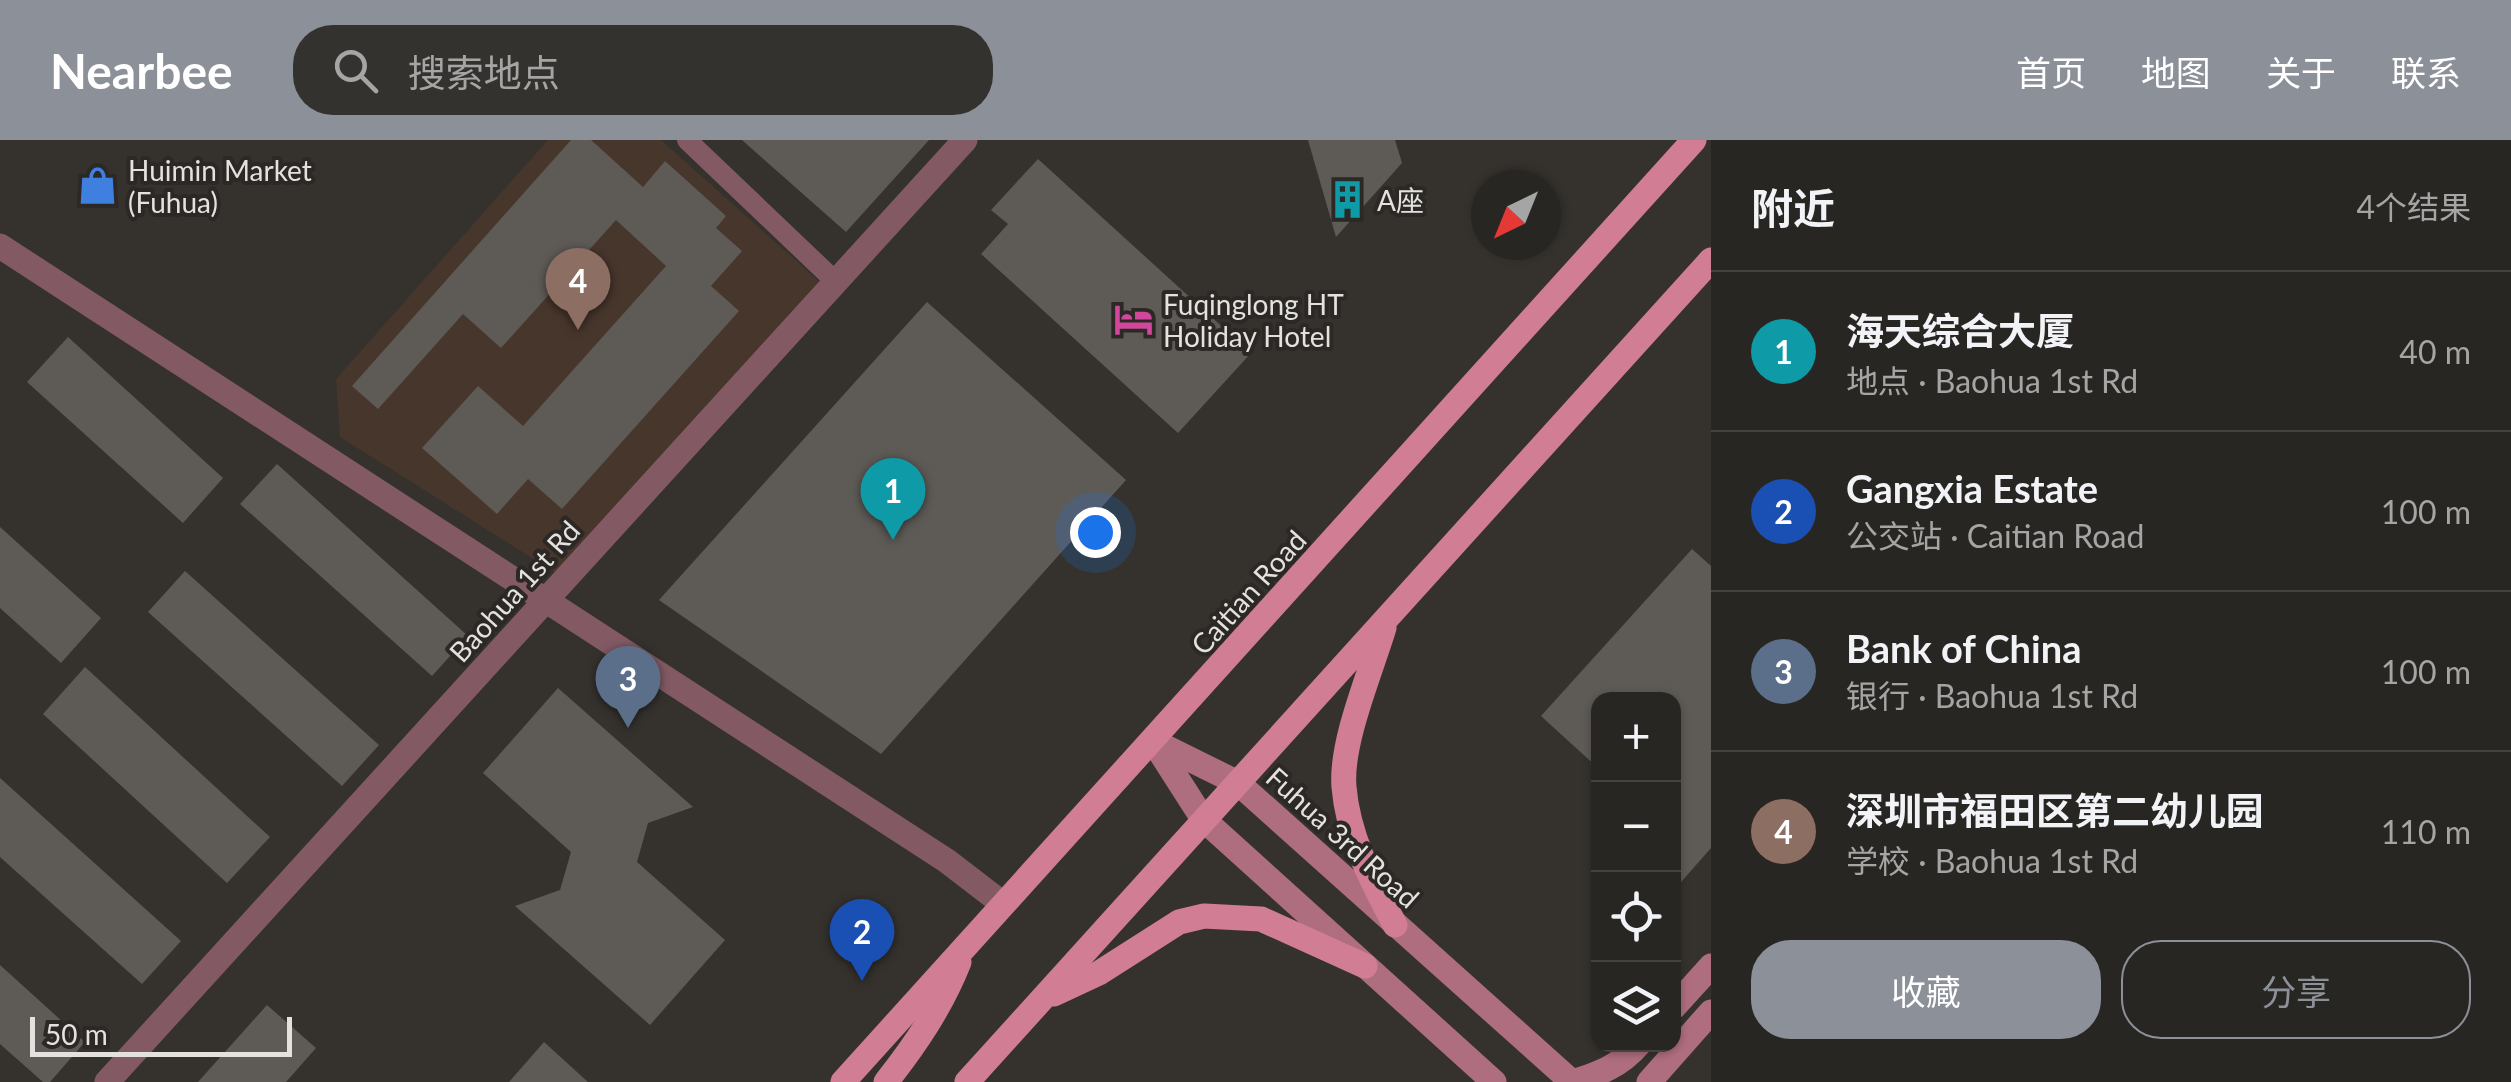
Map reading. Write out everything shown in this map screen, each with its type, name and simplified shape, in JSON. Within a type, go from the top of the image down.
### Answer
[{"type":"main road","name":"Caitian Road","points":[[843,1082],[1694,140]]},
{"type":"main road","points":[[966,1082],[1711,260]]},
{"type":"main road","points":[[1387,618],[1349,740],[1343,784],[1350,825],[1363,862],[1396,925]]},
{"type":"main road","points":[[1040,1000],[1099,972],[1179,922],[1204,916],[1261,919],[1365,966]]},
{"type":"main road","points":[[886,1082],[918,1042],[944,1000],[967,943]]},
{"type":"street","name":"Baohua 1st Rd","points":[[107,1082],[965,140]]},
{"type":"street","points":[[0,246],[947,861],[1003,904]]},
{"type":"street","name":"Fuhua 3rd Road","points":[[1153,741],[1238,783],[1572,1082]]},
{"type":"street","points":[[1153,741],[1204,819],[1494,1082]]},
{"type":"street","points":[[1681,998],[1711,966]]},
{"type":"street","points":[[1649,1082],[1711,1012]]},
{"type":"street","points":[[1572,1082],[1619,1064],[1631,1052]]},
{"type":"lane","points":[[687,140],[836,282]]},
{"type":"shaded area","points":[[548,140],[661,140],[820,282],[559,575],[340,437],[336,379]]},
{"type":"building","points":[[571,140],[591,140],[643,187],[665,161],[726,216],[716,228],[742,251],[711,286],[739,311],[562,509],[528,479],[497,514],[422,448],[478,386],[523,426],[666,266],[616,220],[501,348],[463,314],[378,409],[352,386]]},
{"type":"building","points":[[742,140],[929,140],[846,232]]},
{"type":"building","name":"A座","points":[[1308,140],[1395,140],[1402,163],[1336,237]]},
{"type":"building","name":"Fuqinglong HT Holiday Hotel","points":[[1038,159],[1251,353],[1178,433],[981,254],[1008,224],[991,210]]},
{"type":"building","points":[[927,302],[1126,480],[881,754],[659,600]]},
{"type":"building","points":[[68,337],[223,478],[183,523],[27,382]]},
{"type":"building","points":[[277,464],[468,636],[432,676],[240,504]]},
{"type":"building","points":[[0,527],[101,618],[61,663],[0,608]]},
{"type":"building","points":[[1692,549],[1711,566],[1711,848],[1681,882],[1681,692],[1591,692],[1591,762],[1541,716]]},
{"type":"building","points":[[185,571],[379,745],[342,786],[148,612]]},
{"type":"building","points":[[85,667],[270,837],[227,883],[43,714]]},
{"type":"building","points":[[558,688],[693,807],[648,823],[637,862],[725,940],[650,1025],[515,906],[560,890],[571,852],[483,773]]},
{"type":"building","points":[[0,778],[181,941],[142,984],[0,857]]},
{"type":"building","points":[[0,965],[85,1042],[50,1082],[43,1082],[0,1044]]},
{"type":"building","points":[[267,1005],[316,1048],[286,1082],[198,1082]]},
{"type":"building","points":[[544,1042],[588,1082],[509,1082]]},
{"type":"place","name":"Huimin Market (Fuhua)","points":[[98,186]]},
{"type":"place","name":"A座","points":[[1347,200]]},
{"type":"place","name":"Fuqinglong HT Holiday Hotel","points":[[1133,320]]},
{"type":"place","name":"深圳市福田区第二幼儿园","points":[[578,330]]},
{"type":"place","name":"海天综合大厦","points":[[893,540]]},
{"type":"place","name":"Bank of China","points":[[628,728]]},
{"type":"place","name":"Gangxia Estate","points":[[862,981]]}]
